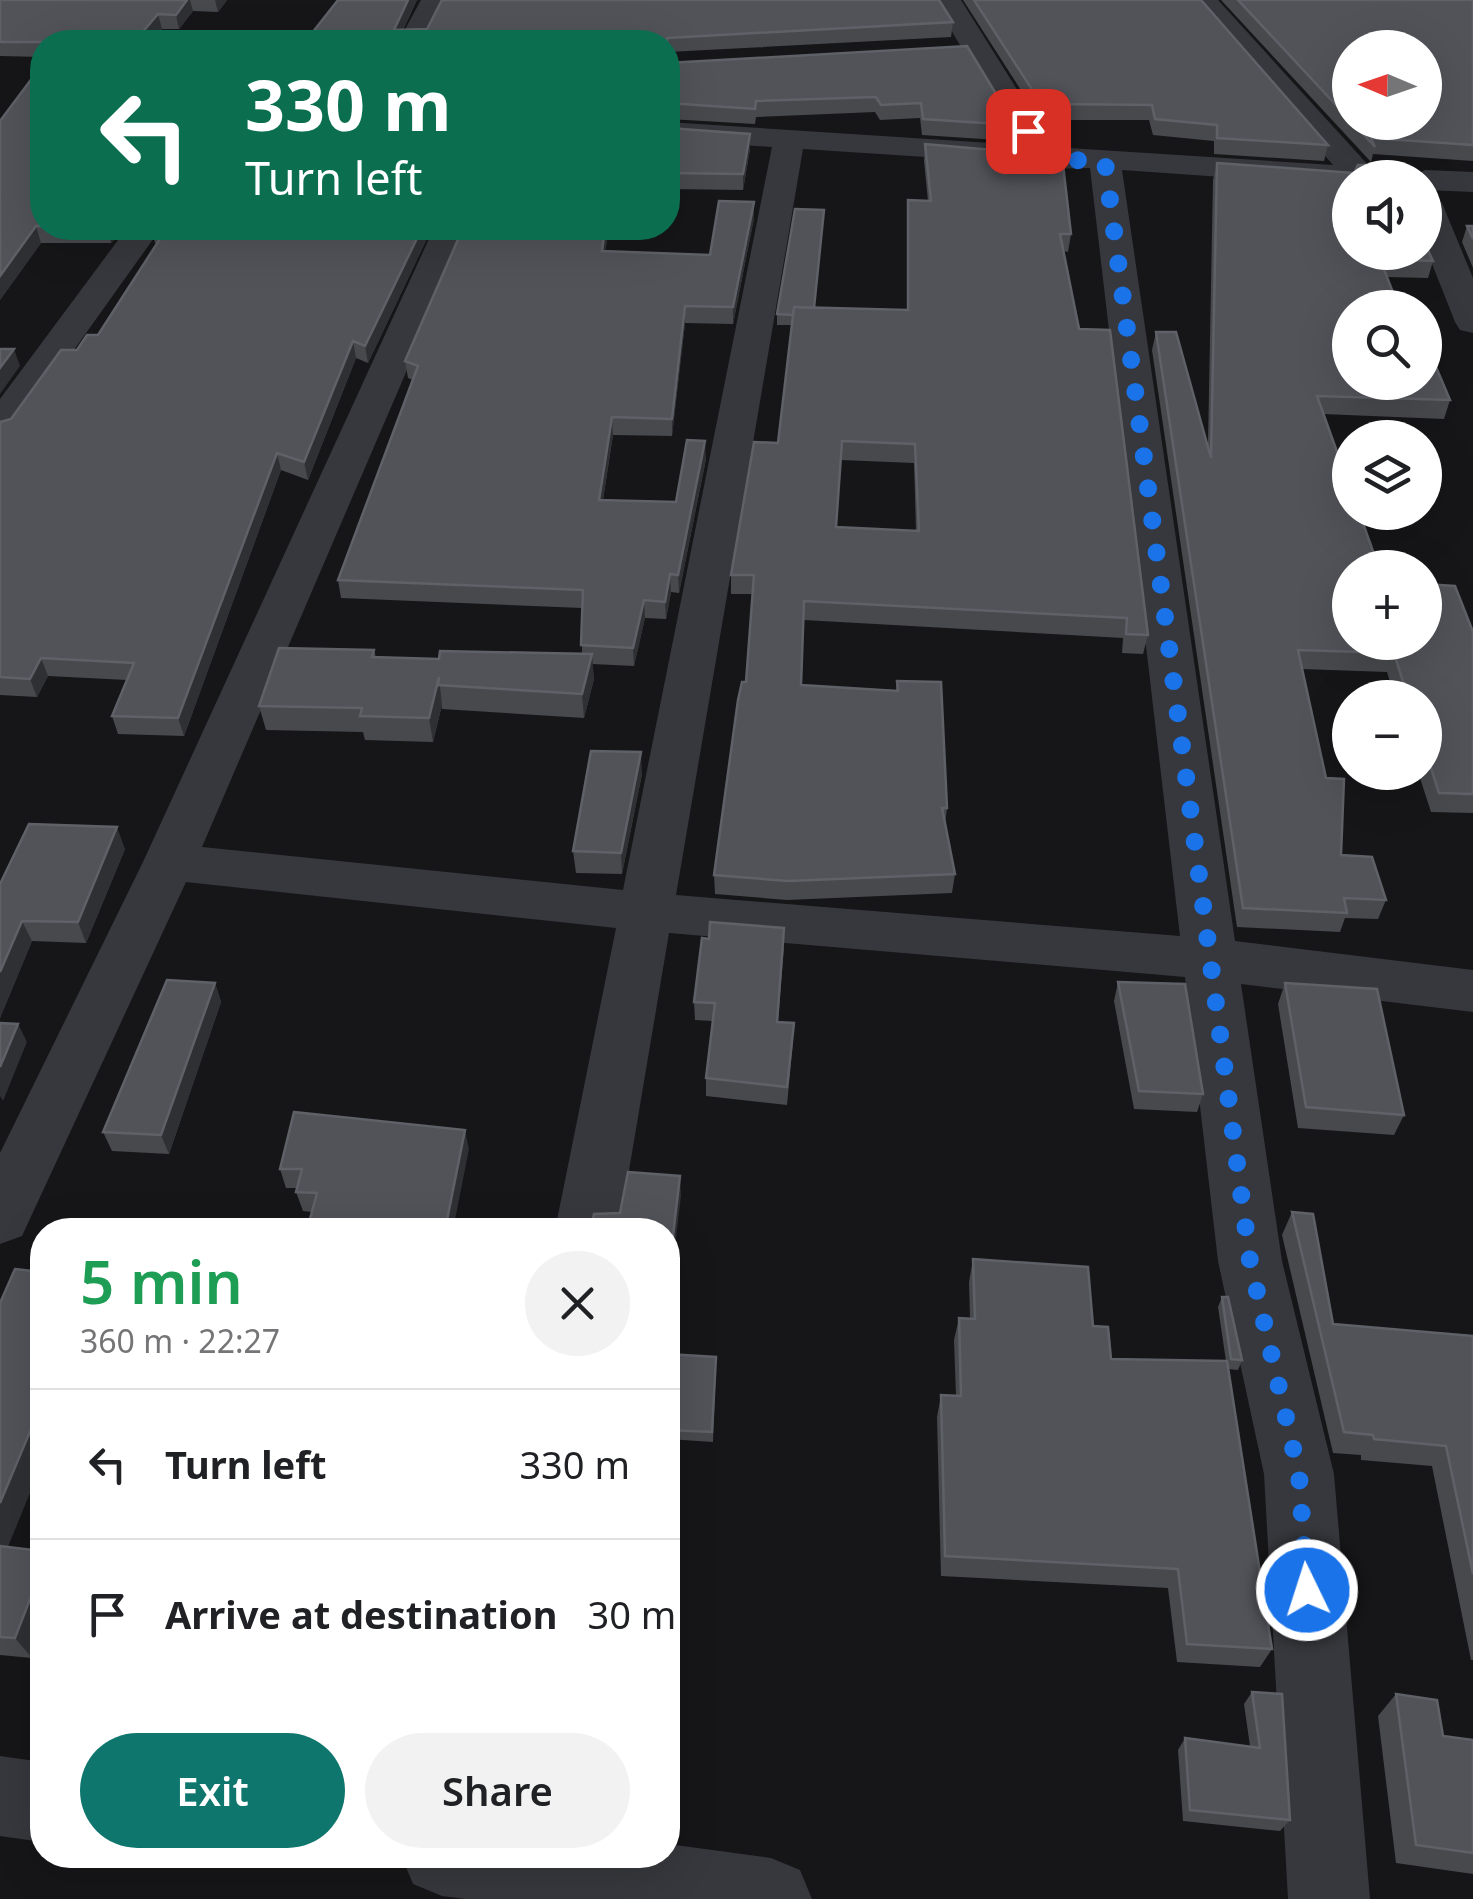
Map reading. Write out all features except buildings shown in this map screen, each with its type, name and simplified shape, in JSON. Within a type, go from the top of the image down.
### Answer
[{"type":"street","points":[[419,30],[435,0]]},
{"type":"street","points":[[947,0],[1045,158]]},
{"type":"street","points":[[1203,0],[1355,160]]},
{"type":"street","points":[[937,50],[975,48]]},
{"type":"street","points":[[680,133],[1332,175]]},
{"type":"street","points":[[589,1218],[789,139]]},
{"type":"street","points":[[1105,162],[1250,1261],[1299,1474],[1329,1899]]},
{"type":"street","points":[[1442,181],[1473,182]]},
{"type":"street","points":[[0,426],[135,240]]},
{"type":"street","points":[[0,1216],[169,862],[447,240]]},
{"type":"street","points":[[1442,245],[1473,322]]},
{"type":"street","points":[[169,862],[648,912],[1210,959],[1473,992]]},
{"type":"street","points":[[0,1796],[30,1800]]},
{"type":"street","points":[[469,1868],[771,1899]]},
{"type":"route","points":[[1028,131],[1045,158],[1105,162],[1250,1261],[1299,1474],[1307,1590]]}]
